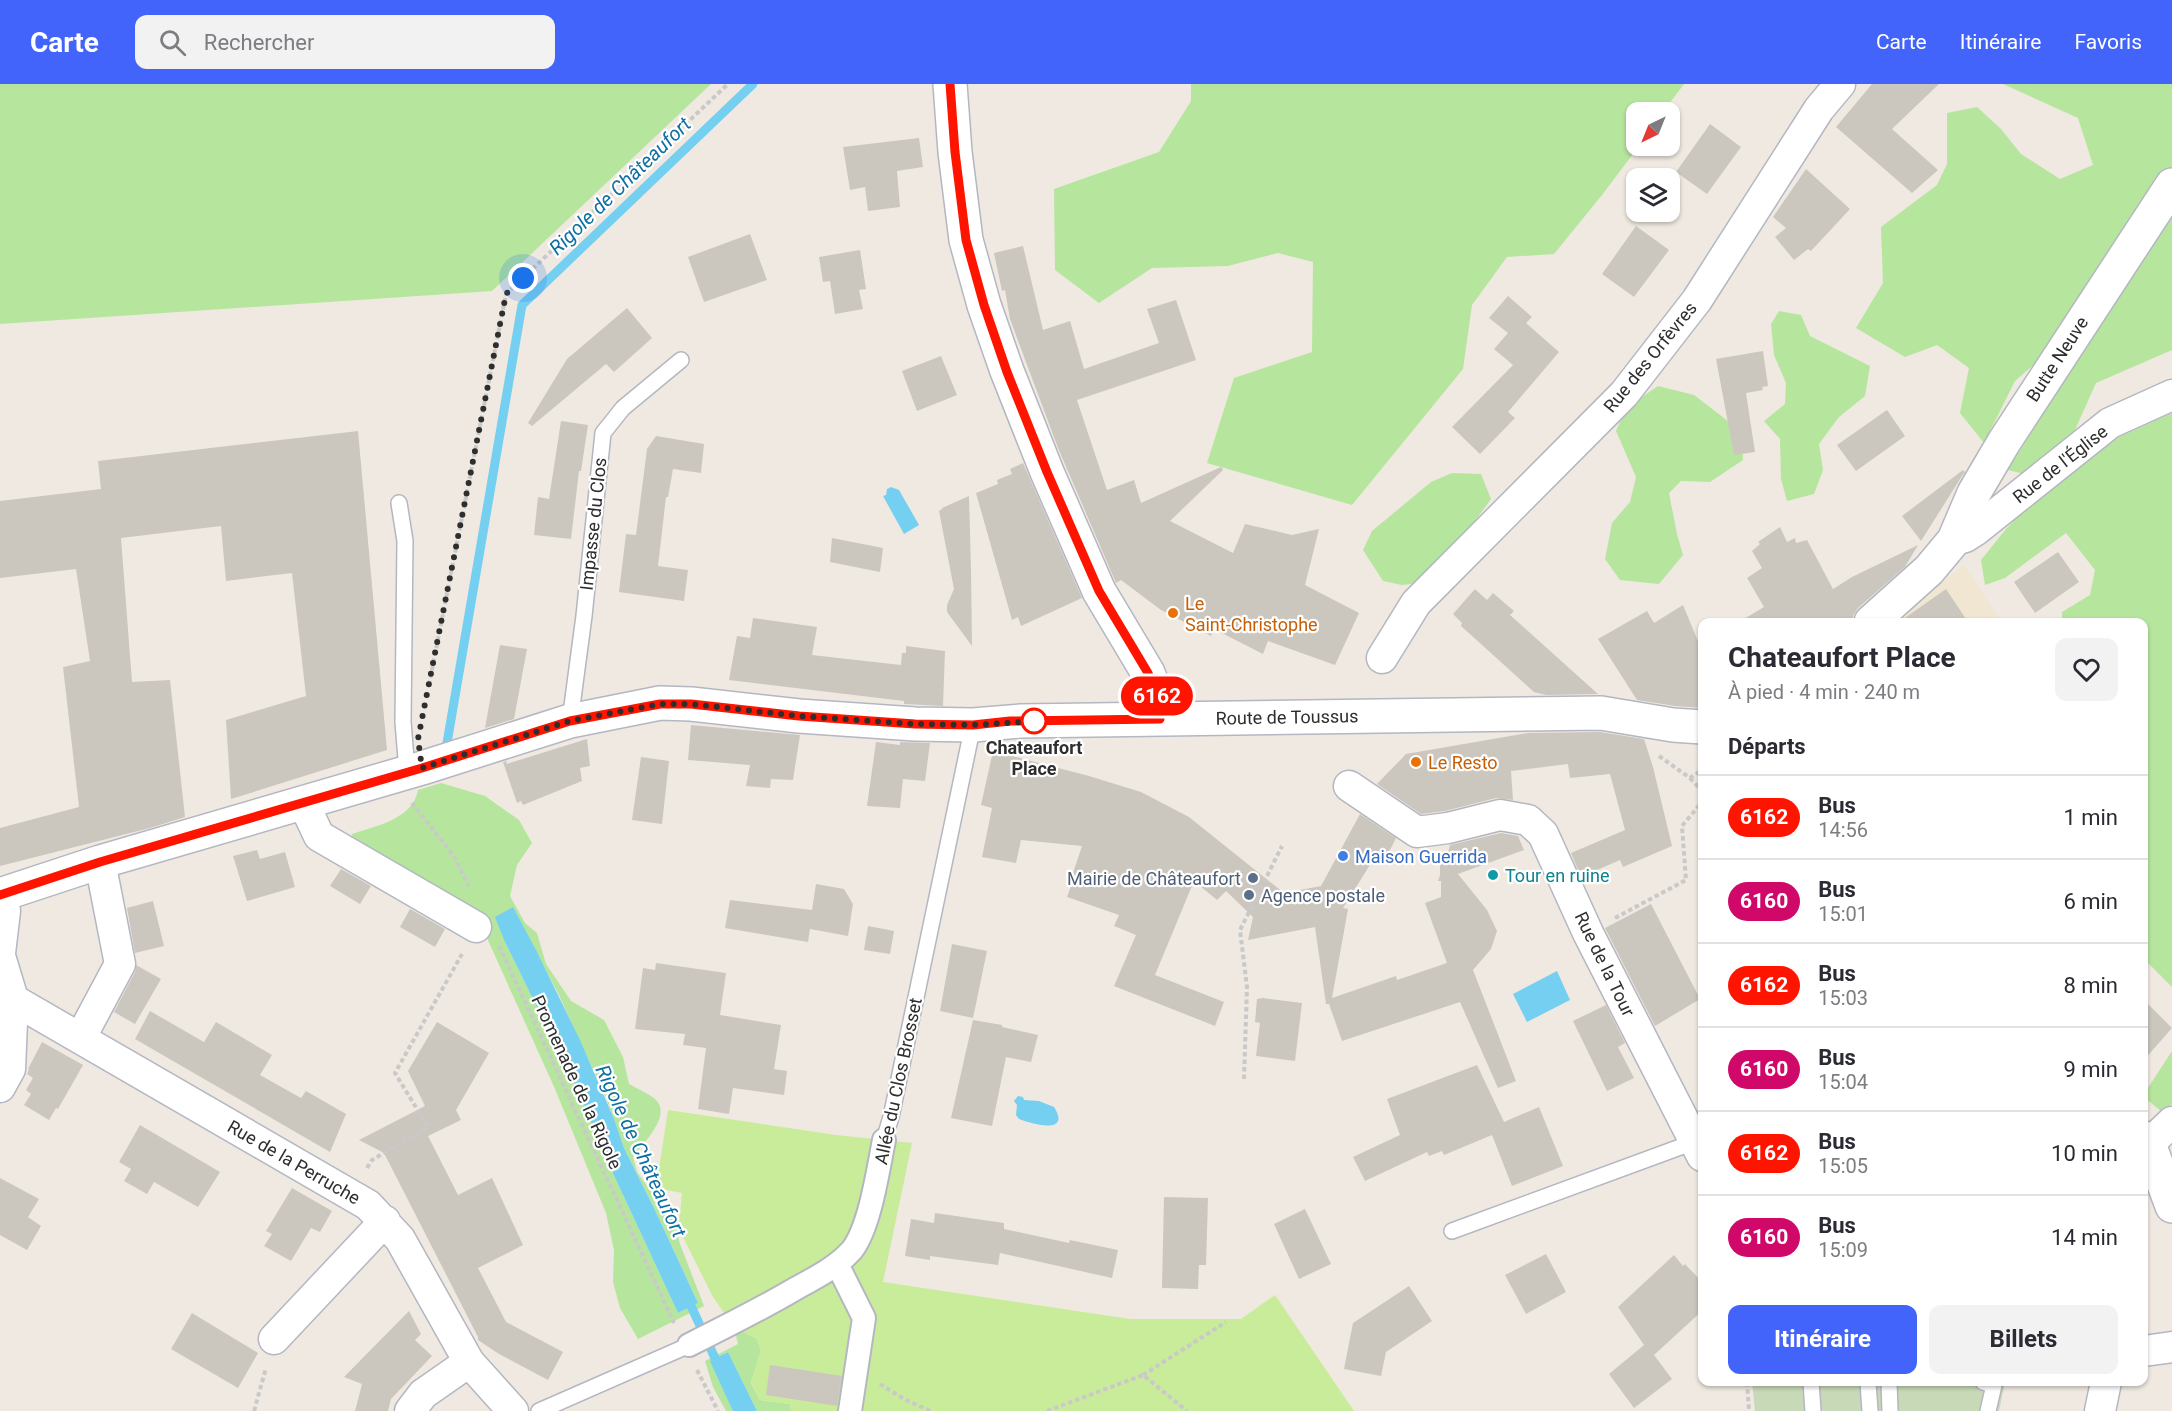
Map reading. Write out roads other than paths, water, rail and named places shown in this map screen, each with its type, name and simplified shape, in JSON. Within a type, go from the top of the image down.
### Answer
[{"type":"street","points":[[950,84],[955,152],[966,240],[984,305],[1007,372],[1047,472],[1099,591],[1148,673],[1160,704],[1160,719]]},
{"type":"street","name":"Rue des Orfèvres","points":[[1382,658],[1416,603],[1624,394],[1697,300],[1819,109],[1840,84]]},
{"type":"street","name":"Butte Neuve","points":[[1875,618],[1929,570],[1954,540],[1974,494],[2004,442],[2172,185]]},
{"type":"street","name":"Rue de l'Église","points":[[1954,540],[1965,537],[1976,530],[2110,423],[2172,396]]},
{"type":"street","name":"Route de Toussus","points":[[0,895],[100,862],[483,749],[570,721],[660,704],[691,704],[799,716],[915,724],[973,725],[1010,721],[1601,713],[1698,727]]},
{"type":"street","name":"Rue de la Tour","points":[[1349,786],[1417,832],[1448,828],[1500,815],[1528,820],[1543,834],[1588,933],[1698,1149]]},
{"type":"street","points":[[303,802],[319,836],[480,921]]},
{"type":"street","points":[[81,1037],[120,964],[100,862]]},
{"type":"street","points":[[0,895],[5,911],[0,955],[7,995],[10,1069],[0,1087]]},
{"type":"street","name":"Rue de la Perruche","points":[[7,995],[368,1205],[400,1239],[469,1362],[513,1411]]},
{"type":"street","points":[[2172,1122],[2152,1150],[2172,1206]]},
{"type":"street","name":"Allée du Clos Brosset","points":[[687,1346],[731,1324],[837,1264],[853,1249],[869,1212],[884,1140]]},
{"type":"street","points":[[274,1339],[385,1221]]},
{"type":"street","points":[[837,1264],[864,1318],[850,1411]]},
{"type":"street","points":[[2148,1350],[2172,1347]]},
{"type":"street","points":[[410,1411],[423,1394],[469,1362]]},
{"type":"street","points":[[2100,1411],[2105,1386]]},
{"type":"lane","name":"Impasse du Clos","points":[[570,721],[584,616],[603,433],[623,408],[681,360]]},
{"type":"lane","points":[[399,503],[405,541],[403,722],[411,770]]},
{"type":"lane","name":"Allée du Clos Brosset","points":[[884,1140],[973,725]]},
{"type":"lane","points":[[1452,1231],[1698,1149]]},
{"type":"lane","name":"Allée du Clos Brosset","points":[[539,1411],[687,1346]]},
{"type":"lane","points":[[1811,1386],[1813,1411]]},
{"type":"lane","points":[[1868,1386],[1870,1411]]},
{"type":"lane","points":[[1888,1386],[1890,1411]]},
{"type":"lane","points":[[1988,1411],[1994,1386]]},
{"type":"water","points":[[891,487],[899,490],[919,525],[904,534],[883,496]]},
{"type":"water","points":[[513,907],[580,1040],[624,1148],[698,1303],[678,1313],[604,1154],[580,1095],[505,942],[495,917]]},
{"type":"water","points":[[1557,971],[1570,1000],[1527,1022],[1513,994]]},
{"type":"water","points":[[1018,1096],[1023,1097],[1024,1100],[1039,1101],[1054,1107],[1058,1121],[1054,1124],[1040,1125],[1019,1119],[1016,1115],[1017,1105],[1014,1101]]},
{"type":"water","points":[[728,1352],[757,1411],[733,1411],[731,1407],[710,1361]]},
{"type":"waterway","name":"Rigole de Châteaufort","points":[[447,743],[522,305],[753,84]]},
{"type":"waterway","name":"Rigole de Châteaufort","points":[[687,1297],[720,1369]]},
{"type":"place","name":"Le Saint-Christophe","points":[[1173,613]]},
{"type":"place","name":"Chateaufort Place","points":[[1034,721]]},
{"type":"place","name":"Le Resto","points":[[1416,762]]},
{"type":"place","name":"Maison Guerrida","points":[[1343,856]]},
{"type":"place","name":"Tour en ruine","points":[[1493,875]]},
{"type":"place","name":"Mairie de Châteaufort","points":[[1253,878]]},
{"type":"place","name":"Agence postale","points":[[1249,895]]}]
